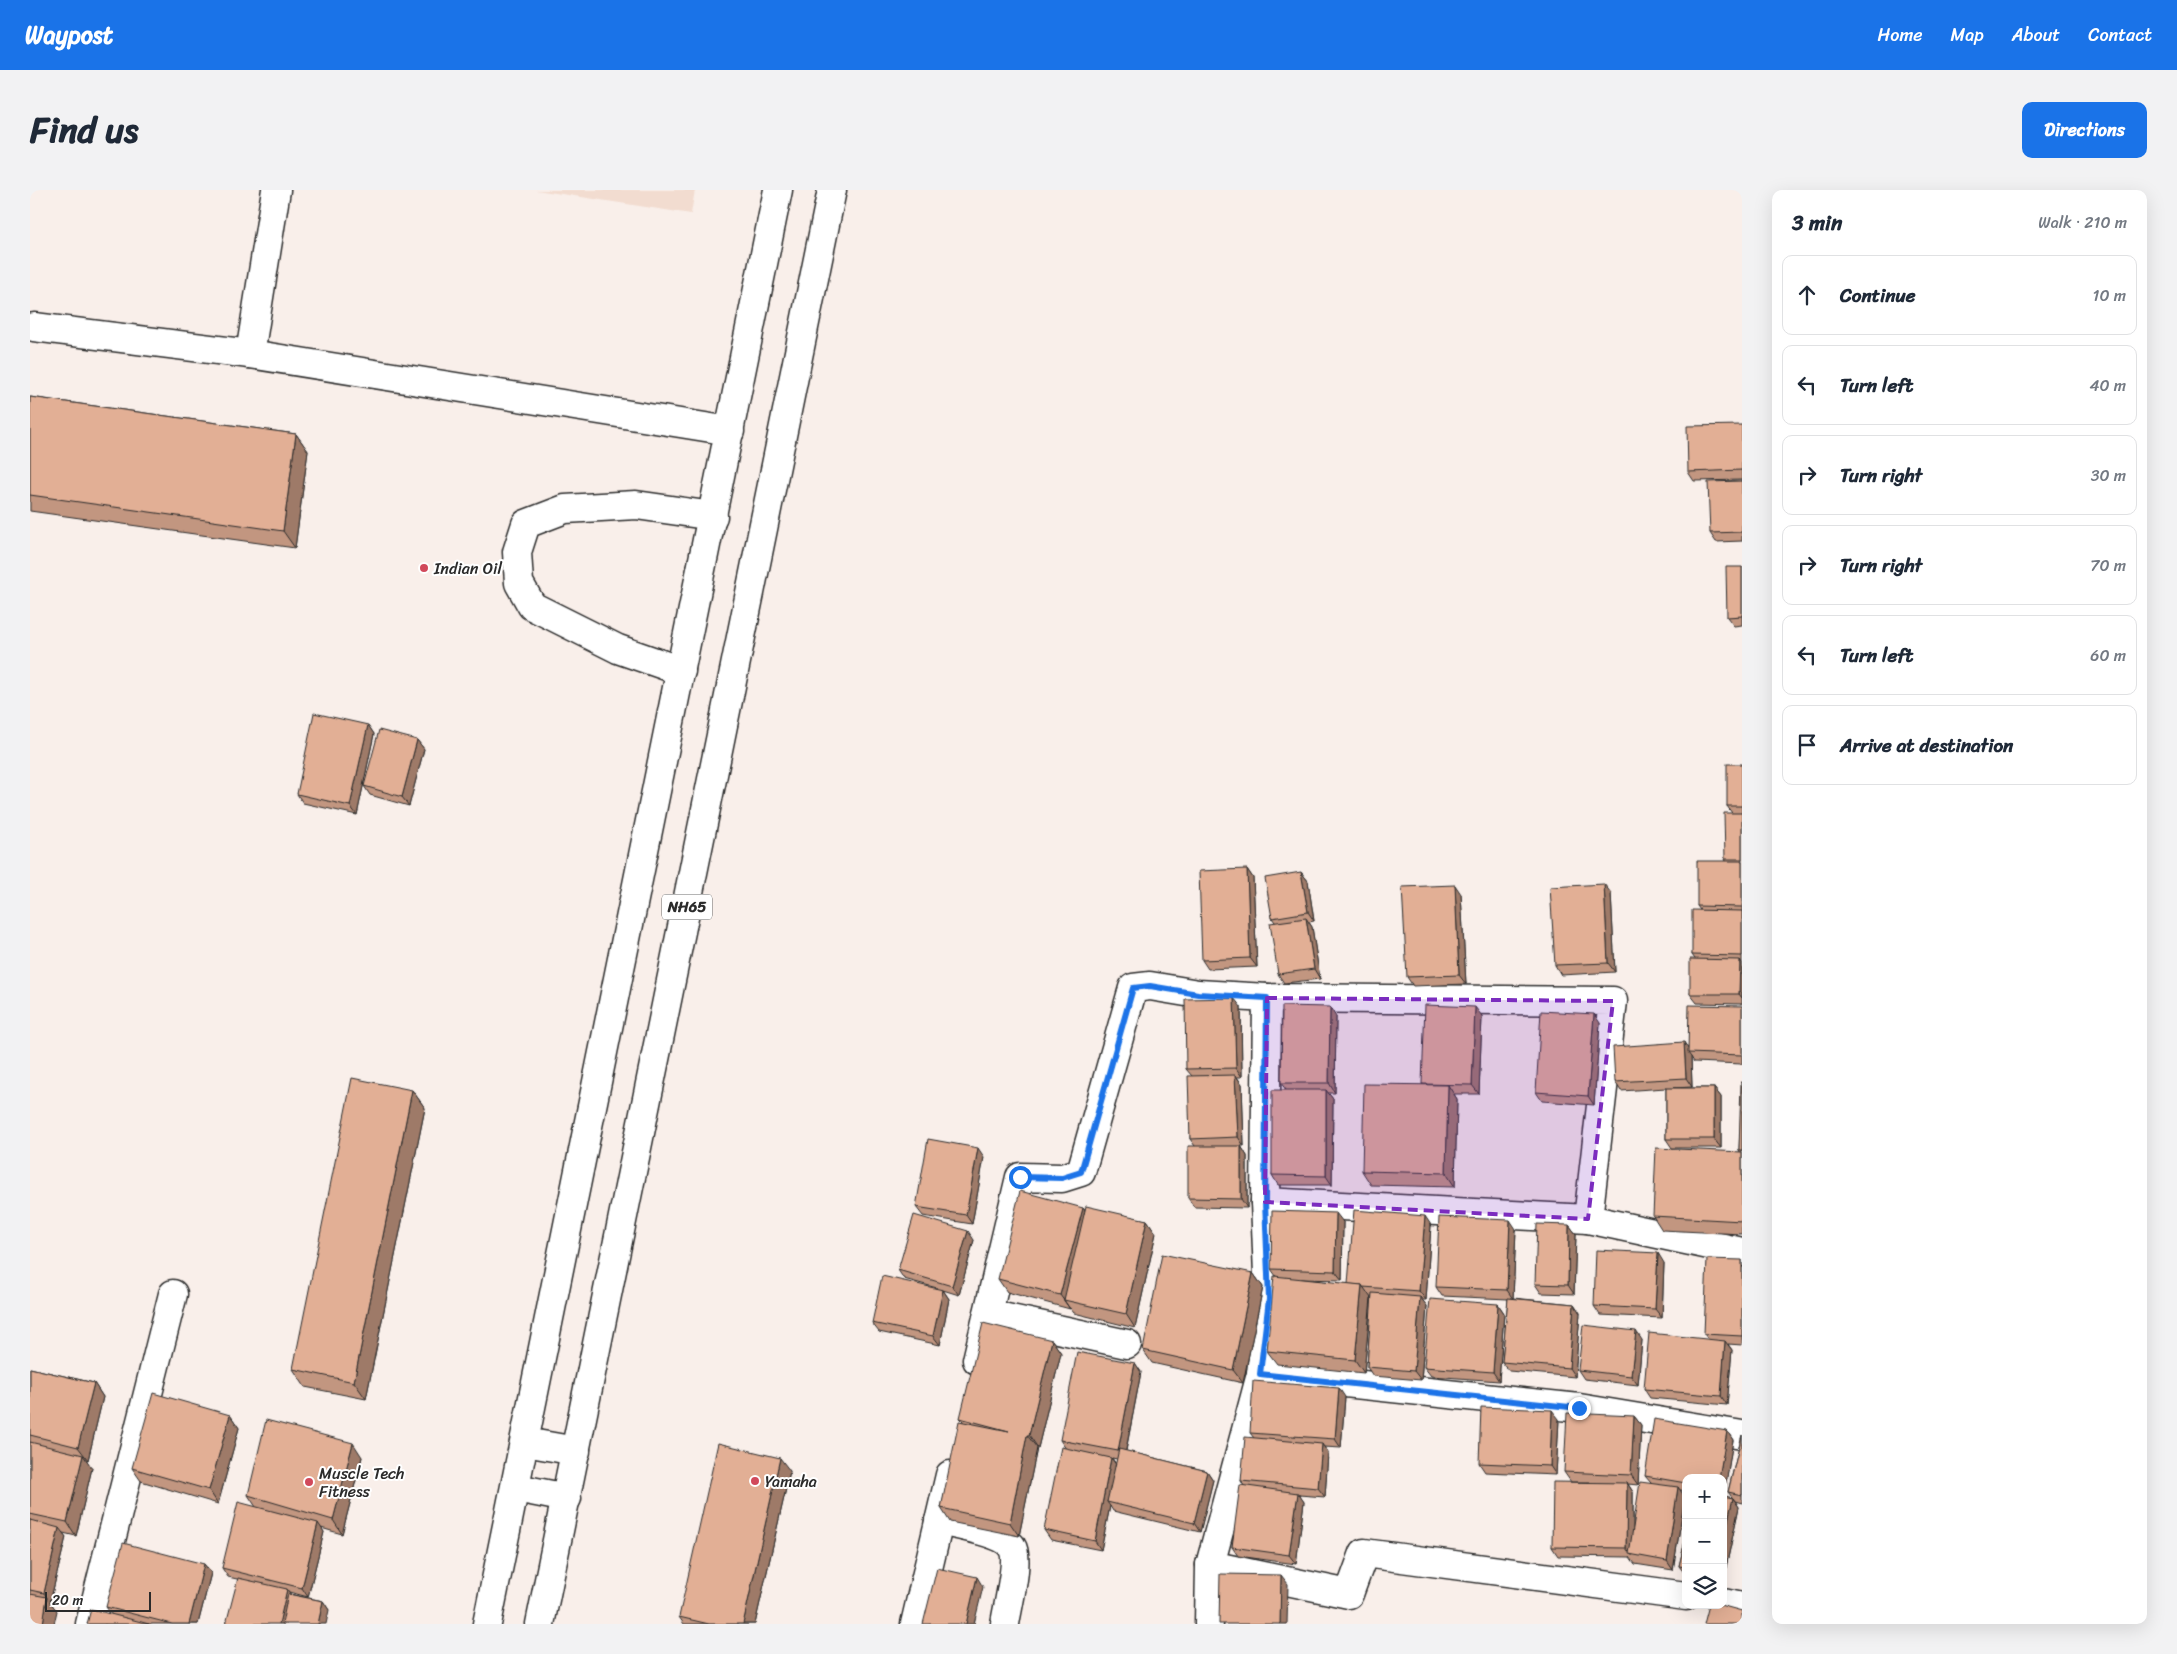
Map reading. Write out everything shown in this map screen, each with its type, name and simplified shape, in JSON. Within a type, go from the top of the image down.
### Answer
[{"type":"main road","points":[[250,354],[276,190]]},
{"type":"main road","points":[[488,1624],[778,190]]},
{"type":"main road","name":"NH65","points":[[540,1624],[832,190]]},
{"type":"main road","points":[[34,327],[250,354],[730,431]]},
{"type":"main road","points":[[681,671],[618,649],[532,606],[519,583],[517,552],[526,524],[565,509],[636,505],[713,516]]},
{"type":"main road","points":[[972,1380],[1020,1177],[1062,1178],[1081,1172],[1133,988],[1150,986],[1198,994],[1267,998],[1613,1001],[1588,1219]]},
{"type":"main road","points":[[1209,1624],[1210,1565],[1260,1374],[1269,1299],[1265,1202],[1267,998]]},
{"type":"main road","points":[[1265,1202],[1588,1219],[1742,1252]]},
{"type":"main road","points":[[90,1624],[173,1294]]},
{"type":"main road","points":[[988,1314],[1127,1344]]},
{"type":"main road","points":[[1260,1374],[1579,1408],[1742,1435]]},
{"type":"main road","points":[[525,1442],[576,1451]]},
{"type":"main road","points":[[915,1624],[955,1455]]},
{"type":"main road","points":[[516,1488],[567,1498]]},
{"type":"main road","points":[[940,1521],[1001,1538],[1013,1547],[1015,1560],[1005,1624]]},
{"type":"main road","points":[[1210,1565],[1349,1594],[1364,1553],[1682,1595]]},
{"type":"main road","points":[[1727,1604],[1742,1608]]},
{"type":"highlighted area","points":[[1267,998],[1613,1001],[1588,1219],[1265,1202]]},
{"type":"shaded area","points":[[536,190],[695,190],[691,214]]},
{"type":"building","points":[[30,397],[296,434],[283,531],[30,495]]},
{"type":"building","points":[[1742,425],[1742,470],[1688,472],[1687,426]]},
{"type":"building","points":[[1742,481],[1742,532],[1710,533],[1708,482]]},
{"type":"building","points":[[1726,567],[1742,567],[1742,616],[1727,617]]},
{"type":"building","points":[[314,713],[368,725],[350,806],[297,794]]},
{"type":"building","points":[[379,730],[417,740],[402,797],[364,786]]},
{"type":"building","points":[[1727,764],[1742,764],[1742,806],[1727,806]]},
{"type":"building","points":[[1724,813],[1742,813],[1742,859],[1725,859]]},
{"type":"building","points":[[1697,861],[1742,861],[1742,907],[1697,906]]},
{"type":"building","points":[[1247,869],[1250,958],[1202,960],[1199,871]]},
{"type":"building","points":[[1301,872],[1308,912],[1272,918],[1265,878]]},
{"type":"building","points":[[1604,884],[1608,963],[1555,965],[1550,887]]},
{"type":"building","points":[[1455,885],[1459,975],[1407,977],[1402,887]]},
{"type":"building","points":[[1692,910],[1742,911],[1742,956],[1692,955]]},
{"type":"building","points":[[1306,918],[1314,969],[1278,974],[1270,923]]},
{"type":"building","points":[[1690,959],[1740,960],[1739,994],[1690,994]]},
{"type":"building","points":[[1234,998],[1236,1068],[1186,1069],[1185,999]]},
{"type":"building","points":[[1425,1005],[1475,1007],[1472,1085],[1422,1084]]},
{"type":"building","points":[[1689,1005],[1742,1006],[1742,1055],[1688,1053]]},
{"type":"building","points":[[1282,1006],[1330,1007],[1329,1083],[1281,1083]]},
{"type":"building","points":[[1541,1011],[1594,1014],[1588,1096],[1536,1092]]},
{"type":"building","points":[[1684,1042],[1686,1078],[1615,1082],[1613,1047]]},
{"type":"building","points":[[1235,1075],[1238,1137],[1190,1139],[1188,1076]]},
{"type":"building","points":[[352,1078],[412,1090],[354,1382],[293,1369]]},
{"type":"building","points":[[1741,1082],[1742,1150],[1739,1150]]},
{"type":"building","points":[[1364,1084],[1448,1085],[1446,1173],[1362,1171]]},
{"type":"building","points":[[1666,1088],[1714,1088],[1714,1139],[1666,1139]]},
{"type":"building","points":[[1272,1090],[1326,1090],[1326,1176],[1272,1175]]},
{"type":"building","points":[[928,1139],[978,1148],[966,1215],[916,1207]]},
{"type":"building","points":[[1188,1146],[1241,1146],[1241,1199],[1188,1198]]},
{"type":"building","points":[[1656,1148],[1742,1152],[1742,1221],[1653,1216]]},
{"type":"building","points":[[1020,1191],[1083,1208],[1060,1295],[998,1279]]},
{"type":"building","points":[[1086,1206],[1147,1220],[1126,1314],[1064,1300]]},
{"type":"building","points":[[1354,1210],[1425,1216],[1419,1291],[1363,1287],[1362,1285],[1348,1284]]},
{"type":"building","points":[[1272,1211],[1336,1213],[1335,1271],[1271,1269]]},
{"type":"building","points":[[914,1215],[968,1231],[952,1286],[898,1270]]},
{"type":"building","points":[[1439,1217],[1510,1220],[1507,1290],[1436,1287]]},
{"type":"building","points":[[1537,1224],[1569,1225],[1568,1285],[1535,1284]]},
{"type":"building","points":[[1596,1250],[1658,1253],[1655,1309],[1594,1306]]},
{"type":"building","points":[[1162,1254],[1253,1273],[1233,1370],[1143,1350]]},
{"type":"building","points":[[1707,1259],[1742,1260],[1742,1336],[1704,1334]]},
{"type":"building","points":[[882,1276],[943,1290],[933,1336],[872,1323]]},
{"type":"building","points":[[1274,1276],[1362,1285],[1355,1360],[1267,1351]]},
{"type":"building","points":[[1372,1293],[1420,1297],[1414,1371],[1367,1367]]},
{"type":"building","points":[[1508,1298],[1574,1304],[1569,1368],[1502,1362]]},
{"type":"building","points":[[1430,1299],[1498,1304],[1493,1372],[1424,1367]]},
{"type":"building","points":[[983,1323],[1052,1340],[1029,1435],[1027,1435],[1010,1523],[941,1508],[959,1421],[1009,1431],[960,1418]]},
{"type":"building","points":[[1583,1325],[1636,1331],[1631,1376],[1578,1370]]},
{"type":"building","points":[[1649,1333],[1725,1341],[1721,1396],[1644,1389]]},
{"type":"building","points":[[1077,1352],[1135,1363],[1118,1451],[1060,1440]]},
{"type":"building","points":[[30,1368],[94,1383],[78,1447],[30,1435]]},
{"type":"building","points":[[1253,1381],[1339,1388],[1335,1439],[1250,1433]]},
{"type":"building","points":[[153,1393],[230,1415],[209,1490],[132,1468]]},
{"type":"building","points":[[1481,1407],[1552,1410],[1550,1466],[1479,1463]]},
{"type":"building","points":[[1567,1413],[1634,1416],[1631,1475],[1564,1472]]},
{"type":"building","points":[[1654,1419],[1727,1431],[1720,1474],[1682,1474],[1682,1482],[1645,1476]]},
{"type":"building","points":[[266,1420],[353,1443],[333,1520],[248,1495]]},
{"type":"building","points":[[1742,1435],[1742,1495],[1728,1492]]},
{"type":"building","points":[[1245,1437],[1322,1444],[1318,1488],[1241,1481]]},
{"type":"building","points":[[30,1442],[83,1455],[67,1522],[30,1514]]},
{"type":"building","points":[[718,1443],[780,1458],[743,1624],[709,1624],[679,1617]]},
{"type":"building","points":[[1061,1447],[1111,1458],[1095,1541],[1044,1530]]},
{"type":"building","points":[[1119,1449],[1207,1471],[1194,1523],[1107,1502]]},
{"type":"building","points":[[1553,1482],[1627,1483],[1626,1548],[1552,1547]]},
{"type":"building","points":[[1640,1482],[1678,1487],[1667,1561],[1629,1554]]},
{"type":"building","points":[[1240,1485],[1298,1493],[1289,1555],[1232,1547]]},
{"type":"building","points":[[1727,1497],[1733,1498],[1727,1524]]},
{"type":"building","points":[[238,1502],[318,1523],[302,1588],[222,1568]]},
{"type":"building","points":[[30,1520],[59,1528],[44,1593],[30,1590]]},
{"type":"building","points":[[123,1543],[204,1564],[189,1624],[172,1624],[106,1607]]},
{"type":"building","points":[[1682,1554],[1682,1566],[1679,1566]]},
{"type":"building","points":[[937,1568],[977,1577],[966,1624],[923,1624]]},
{"type":"building","points":[[1220,1574],[1281,1575],[1280,1624],[1219,1624]]},
{"type":"building","points":[[238,1578],[287,1589],[279,1624],[226,1624]]},
{"type":"building","points":[[30,1594],[47,1597],[43,1624],[30,1624]]},
{"type":"building","points":[[288,1594],[323,1601],[318,1624],[282,1624]]},
{"type":"building","points":[[1727,1607],[1742,1611],[1742,1624],[1704,1624],[1708,1609],[1727,1609]]},
{"type":"building","points":[[91,1609],[149,1624],[87,1624]]},
{"type":"place","name":"Indian Oil","points":[[424,568]]},
{"type":"place","name":"Yamaha","points":[[755,1481]]},
{"type":"place","name":"Muscle Tech Fitness","points":[[309,1482]]},
{"type":"route","points":[[1020,1177],[1062,1178],[1081,1172],[1133,988],[1150,986],[1198,994],[1267,998],[1265,1202],[1269,1299],[1260,1374],[1579,1408]]}]
